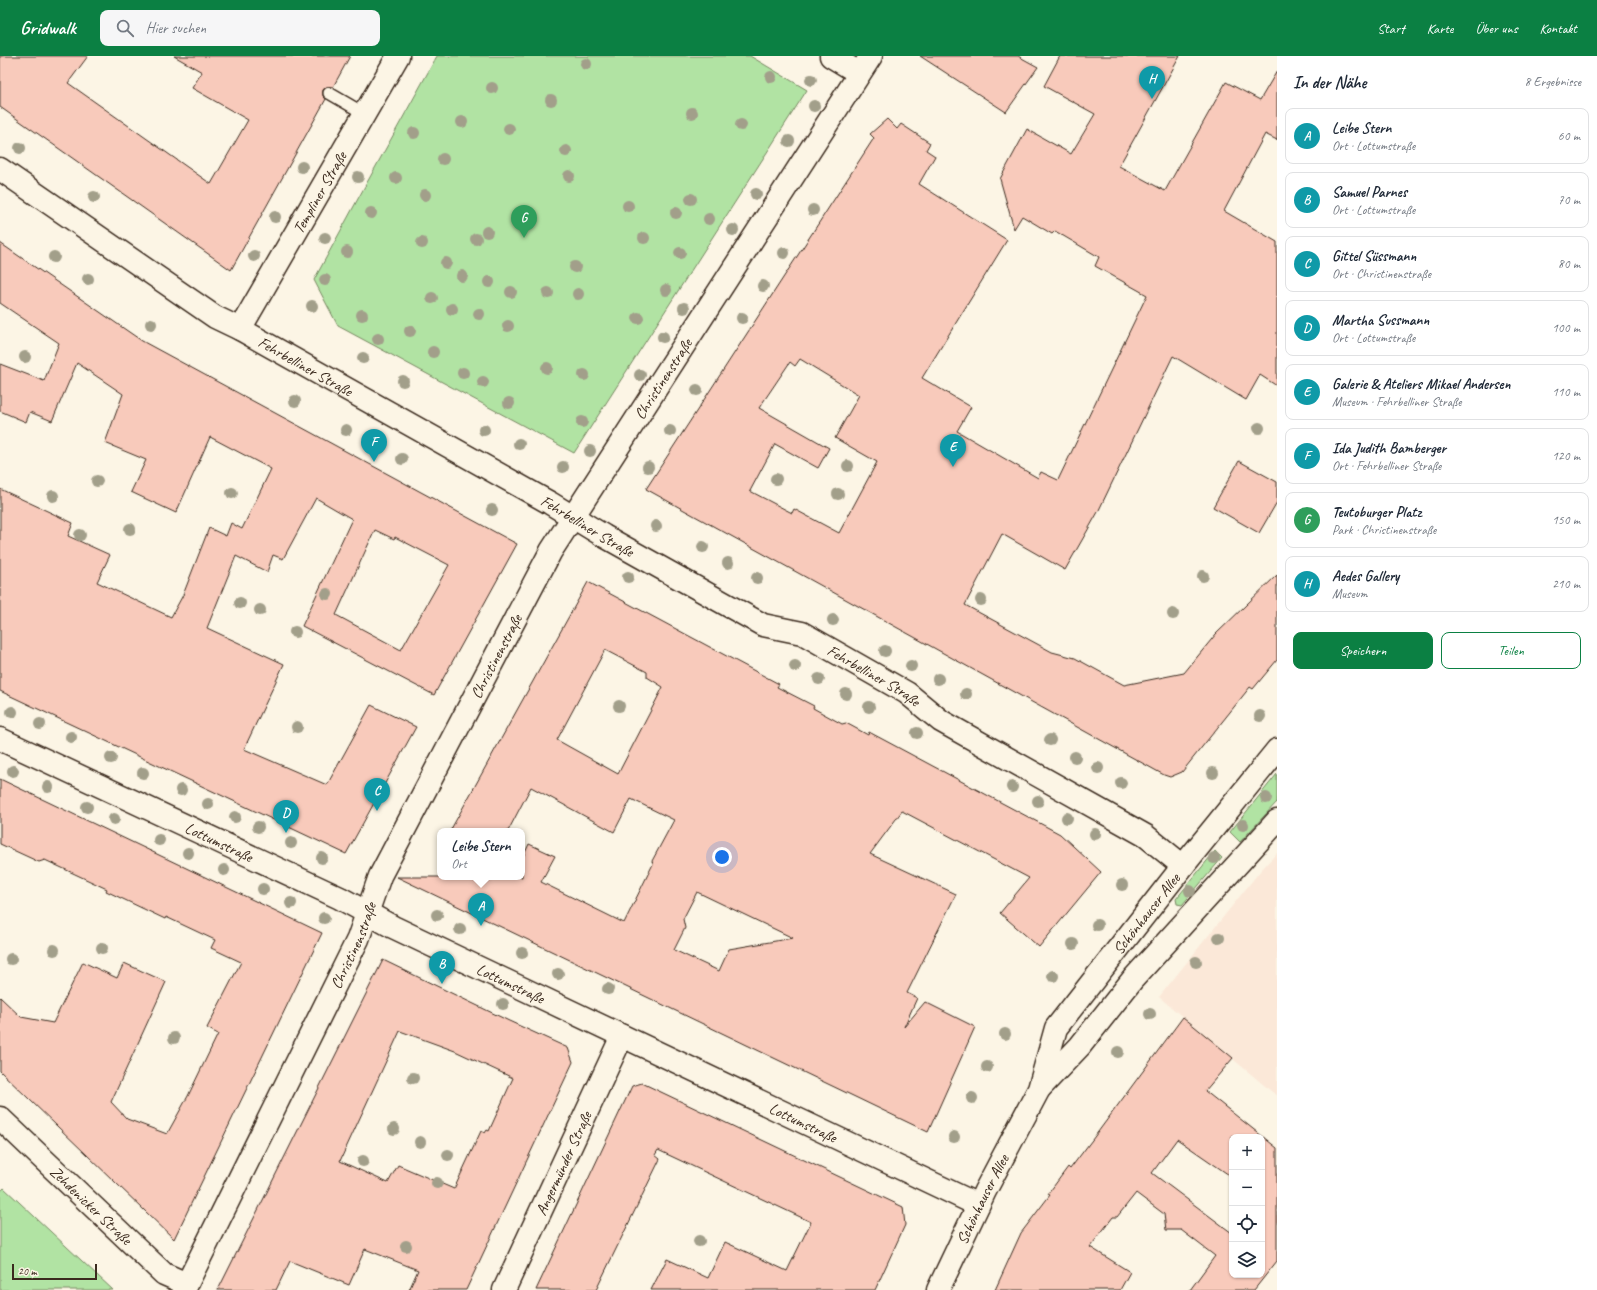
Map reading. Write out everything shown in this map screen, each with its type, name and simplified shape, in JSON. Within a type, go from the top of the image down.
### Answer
[{"type":"street","name":"Templiner Straße","points":[[240,329],[398,56]]},
{"type":"street","points":[[831,56],[865,64]]},
{"type":"street","name":"Christinenstraße","points":[[185,1287],[358,939],[380,876],[551,551],[865,64]]},
{"type":"street","name":"Fehrbelliner Straße","points":[[0,169],[215,318],[240,329],[543,499],[610,540],[763,625],[802,633],[907,693],[941,721],[1146,836],[1183,866]]},
{"type":"street","name":"Lottumstraße","points":[[0,739],[340,898],[393,927],[978,1205]]},
{"type":"street","name":"Schönhauser Allee","points":[[938,1290],[978,1205],[1039,1088],[1056,1028],[1183,866],[1277,750]]},
{"type":"street","name":"Schönhauser Allee","points":[[1039,1088],[1080,1046],[1133,979],[1277,821]]},
{"type":"street","name":"Angermünder Straße","points":[[504,1290],[622,1036]]},
{"type":"street","name":"Zehdenicker Straße","points":[[0,1118],[164,1274],[185,1287]]},
{"type":"lane","points":[[330,93],[365,114]]},
{"type":"shaded area","points":[[1277,853],[1277,1096],[1159,997],[1261,870]]},
{"type":"green space","points":[[437,56],[750,56],[807,90],[574,453],[338,326],[314,280]]},
{"type":"green space","points":[[1277,774],[1277,802],[1240,842],[1230,832]]},
{"type":"green space","points":[[1215,851],[1222,858],[1182,905],[1177,904],[1176,899]]},
{"type":"green space","points":[[4,1188],[113,1290],[0,1290],[0,1192]]},
{"type":"building","points":[[0,56],[88,56],[68,83],[211,184],[248,120],[192,88],[202,72],[174,56],[350,56],[333,87],[326,87],[323,90],[323,96],[326,99],[231,270],[0,107]]},
{"type":"building","points":[[920,56],[1018,56],[1038,67],[1006,112]]},
{"type":"building","points":[[1060,56],[1180,56],[1119,166],[1165,191],[1226,82],[1260,100],[1277,71],[1277,140],[1265,134],[1224,211],[1277,242],[1277,386],[1260,375],[1246,400],[1173,356],[1098,512],[1065,570],[1002,534],[965,605],[1052,652],[1075,658],[1124,685],[1184,673],[1216,634],[1277,575],[1277,660],[1253,689],[1250,687],[1182,772],[1170,777],[646,489],[874,138],[870,134],[887,119],[897,129],[901,124],[930,143],[926,150],[935,156],[919,184],[1007,240],[922,378],[971,407],[957,431],[1038,478],[1041,472],[1058,480],[1147,295],[1095,266],[1099,257],[1055,231],[1052,234],[1022,216],[1014,229],[1000,179],[1027,129],[1071,154],[1095,114],[1044,86]],"holes":[[[800,359],[859,395],[835,438],[877,462],[839,533],[794,509],[792,513],[750,491],[775,444],[818,468],[829,448],[759,408],[790,362],[795,366]]]},
{"type":"building","points":[[0,243],[142,341],[517,544],[434,695],[302,626],[352,519],[316,498],[283,559],[273,555],[267,572],[236,556],[207,628],[284,664],[244,749],[327,785],[371,705],[416,727],[346,854],[0,691],[0,489],[73,523],[68,536],[110,555],[97,582],[171,617],[183,595],[209,528],[226,536],[231,523],[242,529],[271,469],[210,437],[176,513],[131,492],[146,460],[105,443],[123,394],[77,363],[52,421],[30,412],[26,422],[0,411],[0,364],[44,381],[59,343],[0,303]],"holes":[[[375,530],[394,539],[395,537],[449,565],[401,650],[336,615]]]},
{"type":"building","points":[[1239,461],[1277,482],[1277,502],[1259,533],[1213,507]]},
{"type":"building","points":[[588,582],[779,684],[777,687],[814,706],[813,708],[842,724],[846,723],[868,735],[869,732],[1060,834],[1101,872],[1039,947],[1000,913],[1029,878],[902,811],[870,854],[956,894],[907,993],[917,998],[904,1027],[925,1002],[975,1027],[928,1132],[397,877],[437,877],[437,880],[525,880],[525,853],[529,844],[555,856],[541,882],[624,923],[653,864],[652,861],[674,820],[631,799],[614,832],[531,787],[510,828],[452,828]],"holes":[[[605,650],[647,672],[647,677],[663,687],[618,774],[557,740]],[[697,892],[793,938],[729,949],[719,971],[674,950],[685,928],[683,919]]]},
{"type":"building","points":[[0,779],[322,933],[174,1239],[0,1071],[0,997],[21,1017],[53,1023],[83,962],[117,978],[124,963],[166,982],[111,1102],[127,1119],[167,1134],[188,1096],[218,1034],[207,1028],[241,962],[211,948],[215,940],[166,917],[165,919],[106,891],[107,889],[45,860],[39,862],[0,844]]},
{"type":"building","points":[[383,960],[568,1048],[573,1062],[466,1290],[409,1290],[418,1270],[365,1249],[349,1285],[290,1261],[276,1290],[218,1290]],"holes":[[[400,1031],[455,1051],[513,1078],[489,1131],[487,1130],[485,1133],[481,1131],[454,1189],[398,1165],[388,1183],[340,1161]]]},
{"type":"building","points":[[1183,1017],[1233,1058],[1205,1091],[1259,1134],[1229,1134],[1229,1175],[1177,1139],[1152,1173],[1229,1231],[1229,1278],[1264,1278],[1254,1290],[1190,1290],[1215,1256],[1181,1230],[1166,1230],[1164,1214],[1136,1193],[1117,1217],[1113,1217],[1090,1247],[1130,1272],[1120,1290],[995,1290],[1021,1233],[1050,1195],[1048,1194],[1068,1167],[1070,1169]]},
{"type":"building","points":[[642,1083],[903,1207],[905,1225],[875,1290],[651,1290],[667,1259],[708,1278],[725,1242],[787,1271],[811,1222],[658,1150],[655,1155],[660,1159],[596,1290],[536,1290],[632,1086]]},
{"type":"building","points":[[1265,1138],[1277,1148],[1277,1261],[1265,1276]]},
{"type":"place","name":"Aedes Gallery","points":[[1152,99]]},
{"type":"place","name":"Teutoburger Platz","points":[[524,238]]},
{"type":"place","name":"Ida Judith Bamberger","points":[[374,462]]},
{"type":"place","name":"Galerie & Ateliers Mikael Andersen","points":[[953,467]]},
{"type":"place","name":"Gittel Süssmann","points":[[377,811]]},
{"type":"place","name":"Martha Sussmann","points":[[286,833]]},
{"type":"place","name":"Leibe Stern","points":[[481,926]]},
{"type":"place","name":"Samuel Parnes","points":[[442,984]]}]
